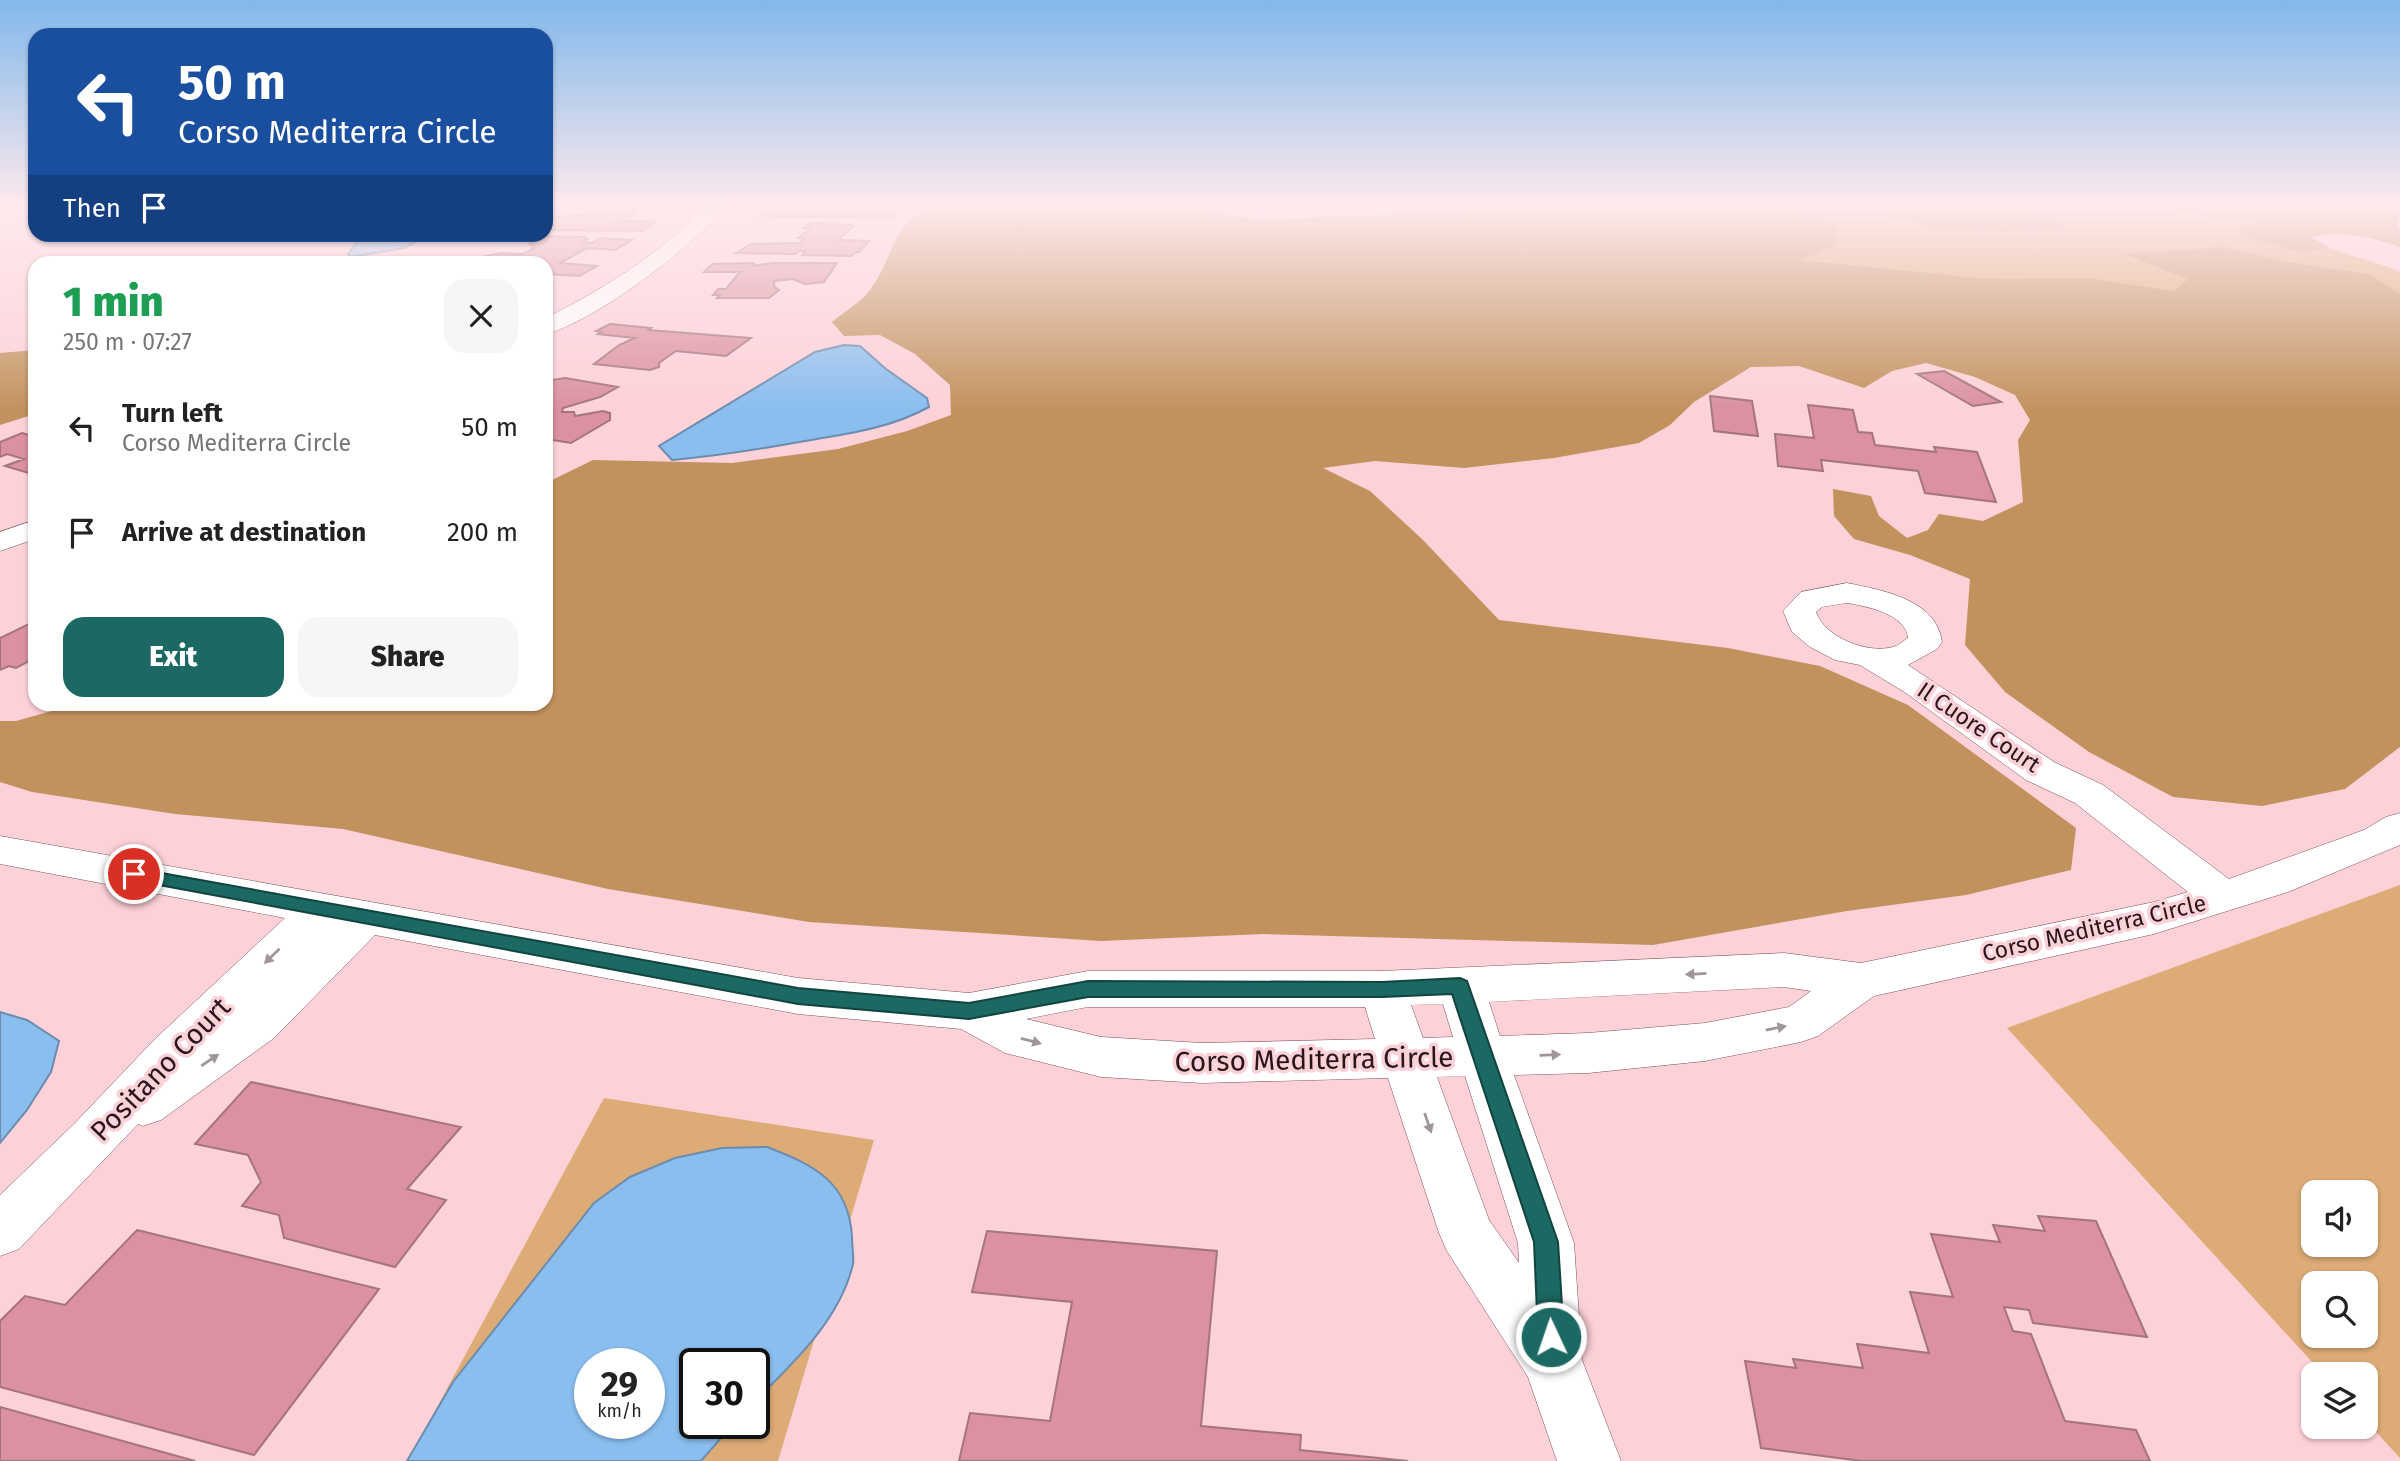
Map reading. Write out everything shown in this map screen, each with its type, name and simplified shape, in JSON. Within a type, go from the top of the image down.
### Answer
[{"type":"street","points":[[553,323],[606,295],[636,274]]},
{"type":"street","points":[[0,542],[28,532]]},
{"type":"street","name":"Il Cuore Court","points":[[1847,593],[1890,604],[1908,613],[1924,632],[1925,642],[1917,651],[1902,657],[1870,657],[1834,648],[1815,639],[1804,628],[1797,617],[1799,607],[1807,599],[1822,594],[1847,593]]},
{"type":"street","name":"Il Cuore Court","points":[[1917,651],[1960,693],[2065,762],[2089,794]]},
{"type":"street","name":"Il Cuore Court","points":[[1870,657],[1918,686],[2040,771],[2089,794],[2223,897]]},
{"type":"street","name":"Corso Mediterra Circle","points":[[0,850],[798,996],[969,1011],[1088,989],[1382,989],[1784,970],[1861,981],[2154,918],[2273,881],[2355,849],[2400,827]]},
{"type":"street","name":"Positano Court","points":[[0,1231],[93,1139],[172,1053],[321,909]]},
{"type":"street","points":[[93,1139],[257,1026],[366,917]]},
{"type":"street","name":"Corso Mediterra Circle","points":[[969,1011],[1022,1040],[1101,1057],[1202,1063],[1588,1054],[1705,1042],[1801,1023],[1861,981]]},
{"type":"street","points":[[1460,986],[1546,1242],[1552,1361]]},
{"type":"street","points":[[1382,989],[1466,1233],[1552,1361],[1589,1461]]},
{"type":"shaded area","points":[[880,274],[1943,274],[1991,279],[2091,278],[2174,291],[2188,279],[2175,274],[2370,274],[2400,294],[2400,747],[2345,789],[2262,806],[2173,797],[2089,752],[2005,692],[1965,645],[1970,579],[1910,555],[1854,539],[1834,516],[1833,489],[1871,496],[1879,516],[1907,538],[1928,530],[1939,514],[1983,521],[2023,502],[2018,440],[2030,420],[2015,395],[1975,377],[1926,363],[1892,371],[1864,388],[1799,366],[1751,367],[1694,402],[1670,425],[1639,443],[1554,458],[1464,468],[1375,461],[1323,468],[1370,491],[1422,539],[1499,620],[1728,648],[1820,666],[1908,705],[2076,828],[2071,870],[1966,895],[1847,911],[1653,945],[1263,934],[1101,941],[809,922],[608,889],[343,829],[175,814],[32,792],[0,782],[0,721],[16,721],[52,711],[553,711],[553,480],[593,460],[732,463],[838,449],[907,431],[951,415],[950,385],[915,354],[880,335],[844,336],[832,322],[857,303]]},
{"type":"shaded area","points":[[1942,274],[2176,274],[2189,279],[2174,291],[2091,278],[1991,279]]},
{"type":"shaded area","points":[[2370,274],[2400,274],[2400,294]]},
{"type":"shaded area","points":[[28,351],[28,416],[0,425],[0,353]]},
{"type":"shaded area","points":[[2400,885],[2400,1458],[2378,1434],[2378,1362],[2312,1362],[2007,1028]]},
{"type":"shaded area","points":[[604,1098],[874,1140],[778,1461],[408,1461]]},
{"type":"water","points":[[844,345],[860,346],[886,369],[927,398],[929,407],[900,420],[869,429],[739,452],[672,460],[659,446],[815,352]]},
{"type":"water","points":[[0,1012],[27,1020],[59,1041],[51,1072],[27,1110],[0,1143]]},
{"type":"water","points":[[767,1147],[814,1169],[836,1189],[849,1218],[853,1264],[838,1304],[799,1356],[770,1386],[770,1348],[679,1348],[679,1439],[720,1439],[701,1461],[407,1461],[453,1382],[594,1203],[630,1177],[675,1158],[722,1148]]},
{"type":"building","points":[[738,274],[829,274],[824,282],[805,284],[793,279],[774,281],[774,286],[779,290],[769,298],[717,298],[720,295],[713,295],[718,289],[726,289]]},
{"type":"building","points":[[610,324],[651,328],[648,330],[751,338],[726,356],[676,351],[659,363],[659,367],[650,370],[594,364],[619,345],[635,338],[598,334],[601,332],[596,331]]},
{"type":"building","points":[[1944,371],[2001,402],[1973,406],[1917,374]]},
{"type":"building","points":[[565,378],[618,387],[600,397],[563,408],[562,412],[574,412],[575,416],[603,411],[610,413],[610,420],[571,443],[553,440],[553,380]]},
{"type":"building","points":[[1710,396],[1752,401],[1758,436],[1714,431]]},
{"type":"building","points":[[1808,405],[1853,410],[1858,432],[1872,433],[1875,445],[1936,452],[1934,447],[1977,452],[1996,502],[1925,493],[1918,471],[1821,460],[1823,471],[1778,466],[1775,434],[1814,438]]},
{"type":"building","points":[[22,433],[28,435],[28,473],[5,466],[24,459],[7,454],[0,457],[0,442]]},
{"type":"building","points":[[28,624],[28,662],[16,668],[9,666],[0,670],[0,638]]},
{"type":"building","points":[[251,1082],[461,1127],[407,1189],[446,1200],[395,1267],[284,1238],[279,1215],[242,1206],[261,1182],[248,1155],[195,1144]]},
{"type":"building","points":[[2038,1216],[2096,1221],[2147,1337],[2033,1323],[2029,1310],[2004,1307],[2013,1331],[2031,1334],[2065,1421],[2136,1430],[2150,1461],[1862,1461],[1761,1448],[1745,1361],[1796,1368],[1793,1359],[1863,1368],[1857,1344],[1929,1353],[1910,1292],[1953,1297],[1931,1234],[2000,1242],[1993,1225],[2045,1231]]},
{"type":"building","points":[[137,1230],[379,1289],[254,1455],[0,1387],[0,1321],[25,1296],[65,1305]]},
{"type":"building","points":[[987,1231],[1217,1251],[1201,1426],[1301,1435],[1300,1450],[1408,1461],[959,1461],[970,1413],[1050,1421],[1072,1302],[972,1292]]},
{"type":"building","points":[[0,1407],[195,1461],[0,1461]]},
{"type":"route","points":[[134,874],[798,996],[969,1011],[1088,989],[1382,989],[1460,986],[1546,1242],[1551,1337]]}]
